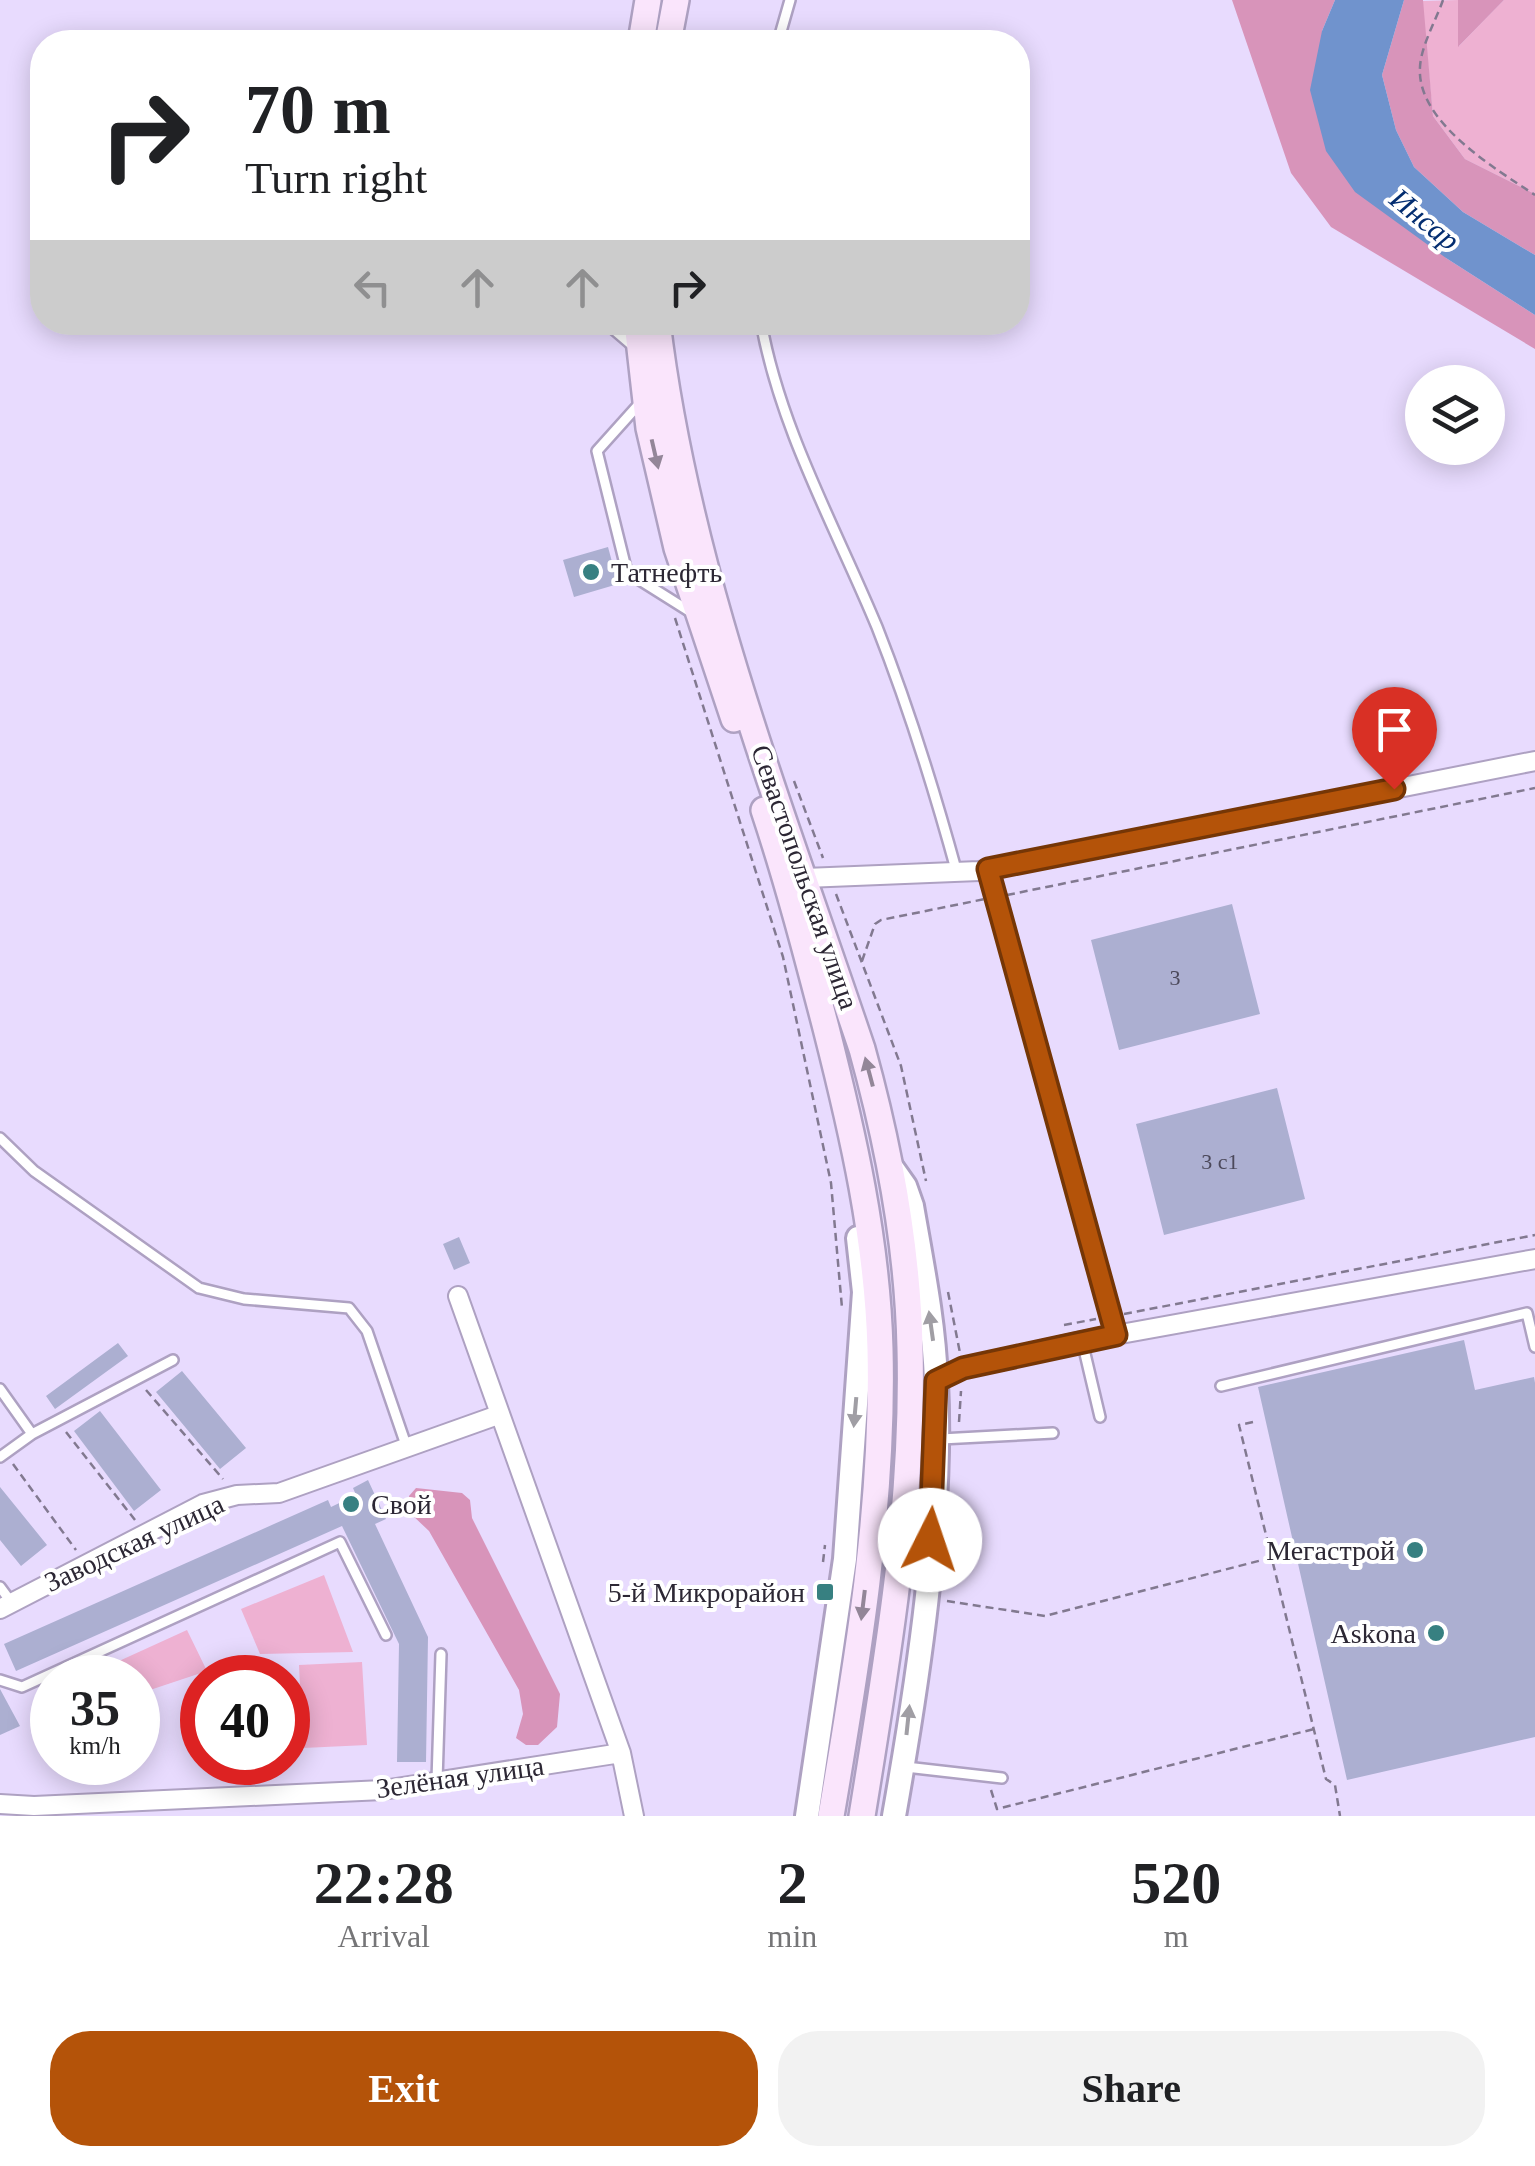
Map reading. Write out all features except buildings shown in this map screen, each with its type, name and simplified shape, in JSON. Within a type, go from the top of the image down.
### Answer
[{"type":"main road","points":[[643,30],[648,0]]},
{"type":"main road","points":[[670,30],[676,0]]},
{"type":"main road","name":"Севастопольская улица","points":[[638,335],[645,396],[676,548],[788,884],[853,1128],[862,1176],[880,1346],[878,1439],[857,1654],[831,1816]]},
{"type":"main road","name":"Севастопольская улица","points":[[659,335],[682,486],[713,596],[862,1048],[891,1167],[922,1439],[862,1816]]},
{"type":"street","points":[[805,878],[988,869],[1535,761]]},
{"type":"street","points":[[891,1167],[906,1186],[912,1206],[933,1334],[936,1381],[922,1439],[922,1634],[894,1816]]},
{"type":"street","points":[[808,1816],[845,1559],[864,1292],[856,1210],[862,1176]]},
{"type":"street","points":[[936,1381],[963,1368],[1082,1341],[1113,1326],[1535,1259]]},
{"type":"street","points":[[458,1296],[620,1753],[634,1816]]},
{"type":"street","name":"Заводская улица","points":[[4,1599],[86,1564],[203,1504],[237,1495],[279,1492],[406,1444],[498,1415]]},
{"type":"street","name":"Зелёная улица","points":[[0,1804],[34,1806],[383,1790],[620,1753]]},
{"type":"lane","points":[[781,30],[790,0]]},
{"type":"lane","points":[[620,335],[640,352]]},
{"type":"lane","points":[[763,335],[791,425],[922,746],[957,873]]},
{"type":"lane","points":[[645,396],[597,451],[627,572],[700,618]]},
{"type":"lane","points":[[988,869],[1113,1326]]},
{"type":"lane","points":[[0,1138],[34,1171],[199,1288],[244,1299],[349,1308],[367,1331],[406,1444]]},
{"type":"lane","points":[[1221,1386],[1527,1313],[1535,1348]]},
{"type":"lane","points":[[1082,1341],[1100,1417]]},
{"type":"lane","points":[[3,1455],[32,1434],[173,1360]]},
{"type":"lane","points":[[0,1388],[32,1434]]},
{"type":"lane","points":[[922,1439],[1053,1433]]},
{"type":"lane","points":[[0,1680],[22,1686],[340,1542],[386,1635]]},
{"type":"lane","points":[[437,1782],[440,1654]]},
{"type":"lane","points":[[903,1767],[1002,1778]]},
{"type":"path","points":[[1443,0],[1420,66],[1424,94],[1461,146],[1535,195]]},
{"type":"path","points":[[667,595],[782,957],[831,1183],[842,1321]]},
{"type":"path","points":[[860,964],[875,924],[881,920],[1535,788]]},
{"type":"path","points":[[1064,1325],[1113,1326],[1535,1235]]},
{"type":"path","points":[[137,1379],[237,1495]]},
{"type":"path","points":[[58,1420],[146,1533]]},
{"type":"path","points":[[1254,1422],[1239,1425],[1326,1779],[1335,1784],[1340,1816]]},
{"type":"path","points":[[3,1455],[86,1564]]},
{"type":"path","points":[[822,1576],[826,1539]]},
{"type":"path","points":[[943,1600],[1045,1616],[1271,1557]]},
{"type":"path","points":[[990,1789],[997,1809],[1314,1730]]},
{"type":"shaded area","points":[[1232,0],[1335,0],[1322,31],[1446,258],[1535,315],[1535,349],[1331,227],[1291,173]]},
{"type":"shaded area","points":[[1404,0],[1423,0],[1433,116],[1465,159],[1535,194],[1535,255],[1463,212],[1414,167],[1396,130],[1382,75]]},
{"type":"shaded area","points":[[1458,0],[1459,46],[1504,0],[1535,0],[1535,194],[1465,159],[1433,116],[1422,1]]},
{"type":"shaded area","points":[[1458,0],[1504,0],[1458,47]]},
{"type":"shaded area","points":[[416,1488],[462,1493],[470,1500],[472,1518],[560,1694],[557,1727],[538,1745],[526,1745],[516,1738],[523,1714],[519,1690],[429,1531],[411,1514],[409,1496]]},
{"type":"shaded area","points":[[324,1575],[353,1652],[260,1654],[241,1609]]},
{"type":"shaded area","points":[[187,1630],[199,1655],[180,1655],[180,1680],[160,1687],[160,1655],[132,1655]]},
{"type":"shaded area","points":[[362,1662],[367,1745],[310,1748],[310,1664]]},
{"type":"water","name":"Инсар","points":[[1335,0],[1404,0],[1382,75],[1396,130],[1414,167],[1463,212],[1535,255],[1535,315],[1446,258],[1355,192],[1326,151],[1310,90],[1322,31]]},
{"type":"place","name":"Татнефть","points":[[591,572]]},
{"type":"place","name":"Свой","points":[[351,1504]]},
{"type":"place","name":"Мегастрой","points":[[1415,1550]]},
{"type":"place","name":"5-й Микрорайон","points":[[825,1592]]},
{"type":"place","name":"Askona","points":[[1436,1633]]},
{"type":"route","points":[[930,1540],[936,1381],[963,1368],[1116,1335],[988,869],[1394,789]]}]
